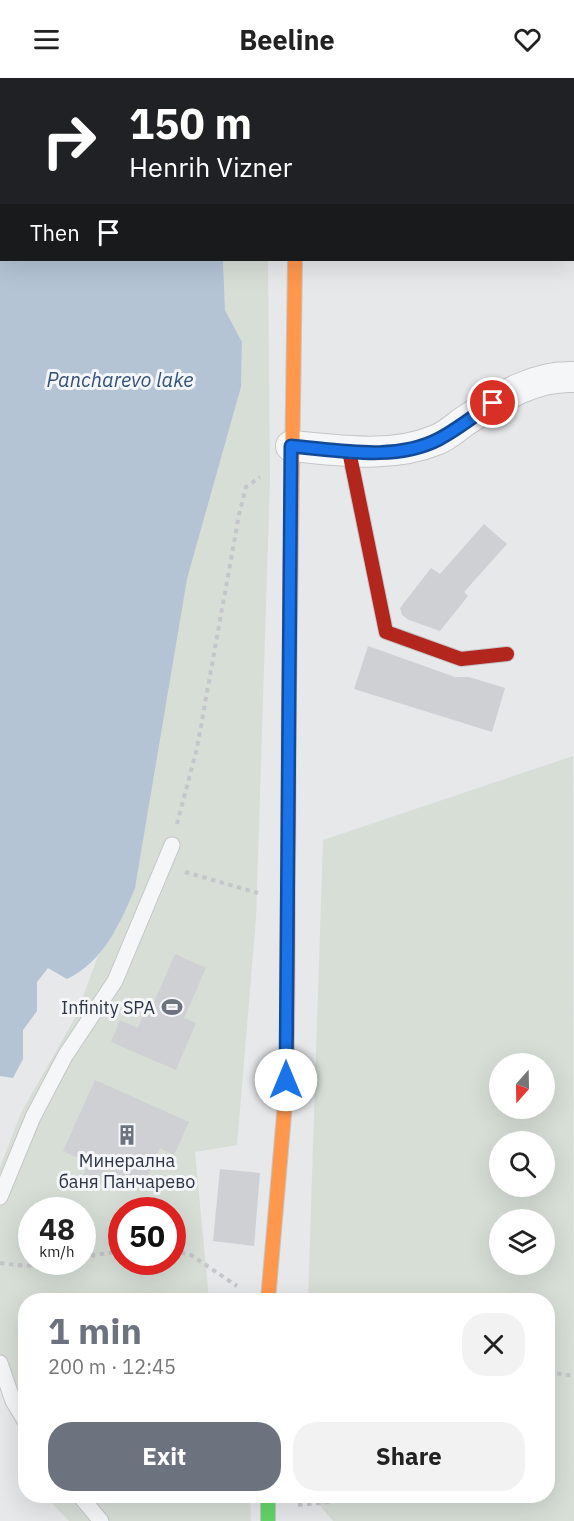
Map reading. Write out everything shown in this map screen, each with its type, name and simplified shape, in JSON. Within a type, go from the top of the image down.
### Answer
[{"type":"main road","points":[[269,1293],[286,1080],[286,902],[295,261]]},
{"type":"main road","points":[[349,451],[386,632],[462,659],[507,654]]},
{"type":"main road","points":[[268,1503],[268,1521]]},
{"type":"street","points":[[291,446],[399,452],[437,440],[512,390],[560,376],[574,377]]},
{"type":"lane","points":[[0,1197],[33,1117],[65,1056],[115,981],[172,845]]},
{"type":"lane","points":[[0,1363],[18,1409]]},
{"type":"lane","points":[[86,1503],[101,1521]]},
{"type":"path","points":[[172,845],[197,748],[239,514]]},
{"type":"path","points":[[164,866],[286,902]]},
{"type":"path","points":[[186,1254],[241,1289]]},
{"type":"path","points":[[0,1263],[18,1265]]},
{"type":"path","points":[[555,1373],[574,1376]]},
{"type":"shaded area","points":[[223,261],[268,261],[270,480],[256,919],[237,1145],[195,1152],[208,1293],[18,1293],[18,1427],[0,1386],[0,1167],[21,1113],[76,1016],[98,956],[119,925],[187,579],[241,387],[242,342],[225,310]]},
{"type":"shaded area","points":[[573,756],[574,1521],[333,1521],[318,1503],[555,1503],[555,1293],[308,1293],[323,840]]},
{"type":"shaded area","points":[[52,1503],[250,1503],[251,1521],[69,1521]]},
{"type":"water","name":"Pancharevo lake","points":[[0,261],[223,261],[225,310],[242,342],[241,387],[187,579],[135,888],[117,928],[101,952],[91,962],[67,979],[48,968],[37,982],[37,1011],[23,1030],[23,1059],[13,1078],[0,1076]]},
{"type":"building","points":[[484,524],[507,544],[464,592],[468,596],[440,631],[409,620],[402,615],[400,608],[431,568],[440,574]]},
{"type":"building","points":[[368,646],[455,677],[469,677],[505,688],[492,732],[354,689]]},
{"type":"building","points":[[175,954],[206,968],[184,1018],[196,1023],[176,1070],[111,1042],[120,1020],[138,1028],[147,1005],[152,1007]]},
{"type":"building","name":"Минерална баня Панчарево","points":[[95,1080],[189,1122],[174,1155],[160,1148],[143,1186],[113,1174],[107,1187],[83,1176],[89,1163],[63,1151]]},
{"type":"building","points":[[220,1169],[260,1173],[254,1246],[213,1241]]},
{"type":"traffic: fast","points":[[268,1503],[268,1521]]},
{"type":"traffic: slow","points":[[289,689],[295,261]]},
{"type":"traffic: slow","points":[[269,1293],[287,1080],[287,1037]]},
{"type":"traffic: jam","points":[[349,451],[386,632],[461,659],[507,654]]},
{"type":"traffic: jam","points":[[287,1037],[289,689]]},
{"type":"place","name":"Infinity SPA","points":[[172,1007]]},
{"type":"place","name":"Минерална баня Панчарево","points":[[127,1135]]},
{"type":"route","points":[[286,1080],[286,798],[291,446],[399,452],[437,440],[493,403]]}]
